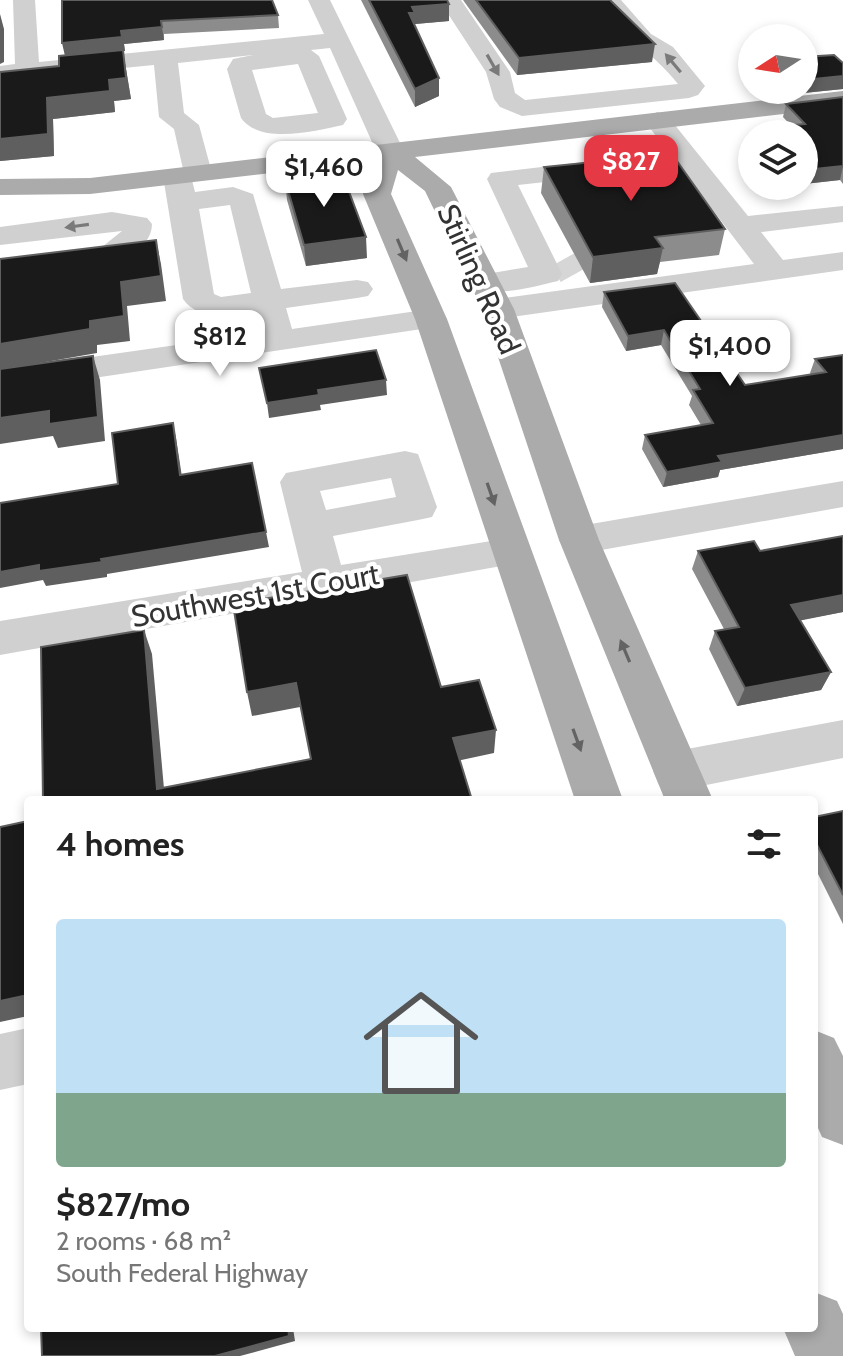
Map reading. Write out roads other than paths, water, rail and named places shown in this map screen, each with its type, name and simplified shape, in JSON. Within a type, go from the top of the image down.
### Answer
[{"type":"main road","points":[[0,187],[90,186],[139,180],[186,184],[280,164],[657,120],[839,104]]},
{"type":"main road","name":"Stirling Road","points":[[598,796],[431,319],[377,194],[390,151],[437,187],[491,296],[579,540],[682,786]]},
{"type":"main road","points":[[0,206],[29,203],[90,186]]},
{"type":"main road","points":[[818,1066],[843,1116]]},
{"type":"main road","points":[[818,1332],[828,1356]]},
{"type":"street","points":[[24,0],[27,70]]},
{"type":"street","points":[[319,0],[390,151]]},
{"type":"street","points":[[450,0],[498,72],[503,94],[509,102],[522,108],[689,90],[693,86],[665,52],[643,39],[609,0]]},
{"type":"street","points":[[0,73],[338,40]]},
{"type":"street","points":[[165,57],[172,117],[186,125],[186,184],[199,299],[217,307],[357,289]]},
{"type":"street","points":[[312,68],[334,119],[269,126],[254,118],[245,87],[312,68],[355,75]]},
{"type":"street","points":[[657,120],[775,270]]},
{"type":"street","points":[[269,126],[280,164]]},
{"type":"street","points":[[491,296],[547,274],[501,179],[687,158]]},
{"type":"street","points":[[0,273],[111,255],[137,235],[141,210],[139,180]]},
{"type":"street","points":[[186,184],[243,200],[279,341]]},
{"type":"street","points":[[515,207],[533,211],[576,277]]},
{"type":"street","points":[[740,226],[840,214]]},
{"type":"street","points":[[0,236],[112,221],[137,224]]},
{"type":"street","points":[[491,296],[576,277],[775,270],[843,261]]},
{"type":"street","points":[[0,381],[431,319]]},
{"type":"street","points":[[579,540],[843,494]]},
{"type":"street","points":[[311,526],[326,584]]},
{"type":"street","name":"Southwest 1st Court","points":[[0,638],[510,552]]},
{"type":"street","points":[[682,786],[843,739]]},
{"type":"street","points":[[0,1062],[24,1057]]},
{"type":"tunnel","points":[[566,258],[575,274]]}]
